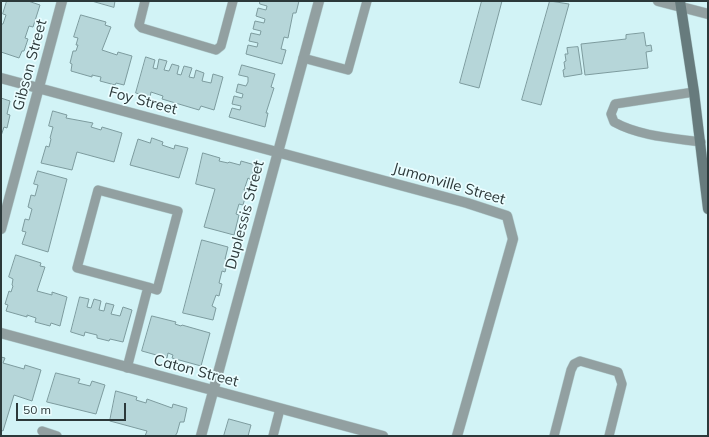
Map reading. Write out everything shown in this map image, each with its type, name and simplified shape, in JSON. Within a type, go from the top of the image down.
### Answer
[{"type":"main road","points":[[681,4],[701,142],[708,209]]},
{"type":"street","name":"Gibson Street","points":[[1,229],[62,1]]},
{"type":"street","name":"Duplessis Street","points":[[200,436],[319,1]]},
{"type":"street","points":[[658,1],[681,4],[708,14]]},
{"type":"street","name":"Foy Street","points":[[1,78],[277,154]]},
{"type":"street","name":"Jumonville Street","points":[[277,154],[467,203],[507,216],[513,239],[457,436]]},
{"type":"street","name":"Caton Street","points":[[1,333],[383,436]]},
{"type":"lane","points":[[145,1],[139,25],[142,28],[216,50],[221,46],[233,1]]},
{"type":"lane","points":[[303,58],[348,70],[367,1]]},
{"type":"lane","points":[[694,92],[615,104],[612,114],[614,122],[624,128],[658,136],[701,142]]},
{"type":"lane","points":[[98,190],[178,211],[157,290],[148,288],[78,268],[98,190]]},
{"type":"lane","points":[[127,368],[148,288]]},
{"type":"lane","points":[[554,436],[571,370],[574,364],[580,361],[618,372],[622,378],[622,384],[609,436]]},
{"type":"lane","points":[[273,436],[280,409]]},
{"type":"lane","points":[[42,431],[57,436]]},
{"type":"building","points":[[7,1],[28,1],[40,5],[33,27],[29,26],[25,38],[28,39],[24,51],[22,51],[19,58],[1,52],[1,24],[3,24],[6,15],[3,14]]},
{"type":"building","points":[[92,1],[115,1],[114,7]]},
{"type":"building","points":[[260,1],[299,1],[296,13],[293,13],[288,38],[284,37],[281,49],[286,50],[282,64],[246,54],[248,45],[257,47],[258,43],[249,41],[251,33],[260,35],[261,31],[253,29],[255,21],[264,23],[265,19],[256,16],[258,8],[266,10],[267,6],[260,4]]},
{"type":"building","points":[[482,1],[502,1],[479,88],[460,83]]},
{"type":"building","points":[[550,1],[569,4],[541,105],[522,100]]},
{"type":"building","points":[[81,15],[106,22],[105,25],[111,27],[102,50],[117,55],[118,52],[132,56],[124,85],[116,83],[115,85],[100,81],[101,77],[92,75],[92,77],[71,71],[72,64],[70,63],[73,51],[76,51],[78,45],[76,45],[78,38],[74,37]]},
{"type":"building","points":[[644,33],[646,46],[651,45],[652,51],[646,52],[648,68],[585,75],[581,44],[626,39],[626,35]]},
{"type":"building","points":[[578,47],[582,74],[564,77],[563,70],[565,69],[564,62],[566,61],[565,54],[568,54],[567,48]]},
{"type":"building","points":[[146,57],[155,60],[153,68],[157,69],[159,59],[167,61],[164,70],[169,71],[172,64],[179,66],[177,74],[181,75],[184,66],[192,68],[189,77],[194,78],[196,70],[204,73],[202,81],[211,83],[213,74],[223,77],[214,110],[201,106],[199,110],[162,99],[163,96],[151,92],[150,97],[136,93]]},
{"type":"building","points":[[242,65],[275,74],[271,87],[274,88],[266,113],[268,113],[265,127],[229,117],[232,108],[240,110],[241,106],[232,104],[234,96],[242,98],[243,94],[236,92],[238,84],[246,86],[248,82],[248,77],[239,75]]},
{"type":"building","points":[[1,98],[10,101],[7,114],[10,115],[7,128],[4,127],[1,136]]},
{"type":"building","points":[[53,111],[67,115],[66,118],[93,123],[91,127],[101,130],[102,127],[122,133],[114,162],[77,152],[72,170],[41,163],[46,146],[49,147],[51,139],[53,127],[49,126]]},
{"type":"building","points":[[152,138],[163,142],[162,145],[174,149],[175,145],[188,148],[179,178],[130,165],[138,139],[150,143]]},
{"type":"building","points":[[203,153],[220,158],[219,161],[240,165],[241,161],[255,165],[251,180],[248,178],[244,190],[247,191],[243,205],[239,204],[236,214],[239,215],[234,235],[204,227],[215,189],[196,184]]},
{"type":"building","points":[[38,171],[67,179],[48,252],[22,244],[26,232],[22,231],[25,219],[29,220],[32,209],[28,207],[31,195],[35,196],[38,185],[34,184]]},
{"type":"building","points":[[202,240],[228,247],[225,259],[228,260],[225,272],[222,271],[219,283],[222,284],[219,296],[216,295],[212,306],[216,308],[213,320],[183,313]]},
{"type":"building","points":[[16,255],[41,263],[40,266],[45,267],[37,291],[52,295],[52,292],[67,297],[60,326],[51,323],[50,326],[35,322],[36,318],[6,311],[8,305],[5,304],[9,291],[11,292],[13,286],[13,279],[9,277]]},
{"type":"building","points":[[80,297],[89,299],[87,307],[91,308],[94,299],[101,301],[99,310],[104,311],[106,303],[114,305],[111,314],[120,316],[123,307],[132,310],[123,342],[97,338],[97,335],[85,332],[84,336],[71,332]]},
{"type":"building","points":[[152,316],[176,322],[175,324],[181,326],[182,325],[210,333],[201,366],[172,358],[173,355],[168,353],[167,358],[142,351]]},
{"type":"building","points":[[1,357],[5,358],[3,363],[24,369],[25,365],[41,370],[32,401],[14,395],[3,431],[1,430]]},
{"type":"building","points":[[56,373],[80,379],[78,383],[90,386],[92,381],[105,385],[96,414],[47,402]]},
{"type":"building","points":[[116,391],[137,397],[136,400],[146,403],[147,399],[172,408],[173,404],[187,408],[184,422],[180,422],[175,436],[145,436],[147,431],[110,421]]},
{"type":"building","points":[[229,419],[251,425],[248,436],[224,436]]}]
